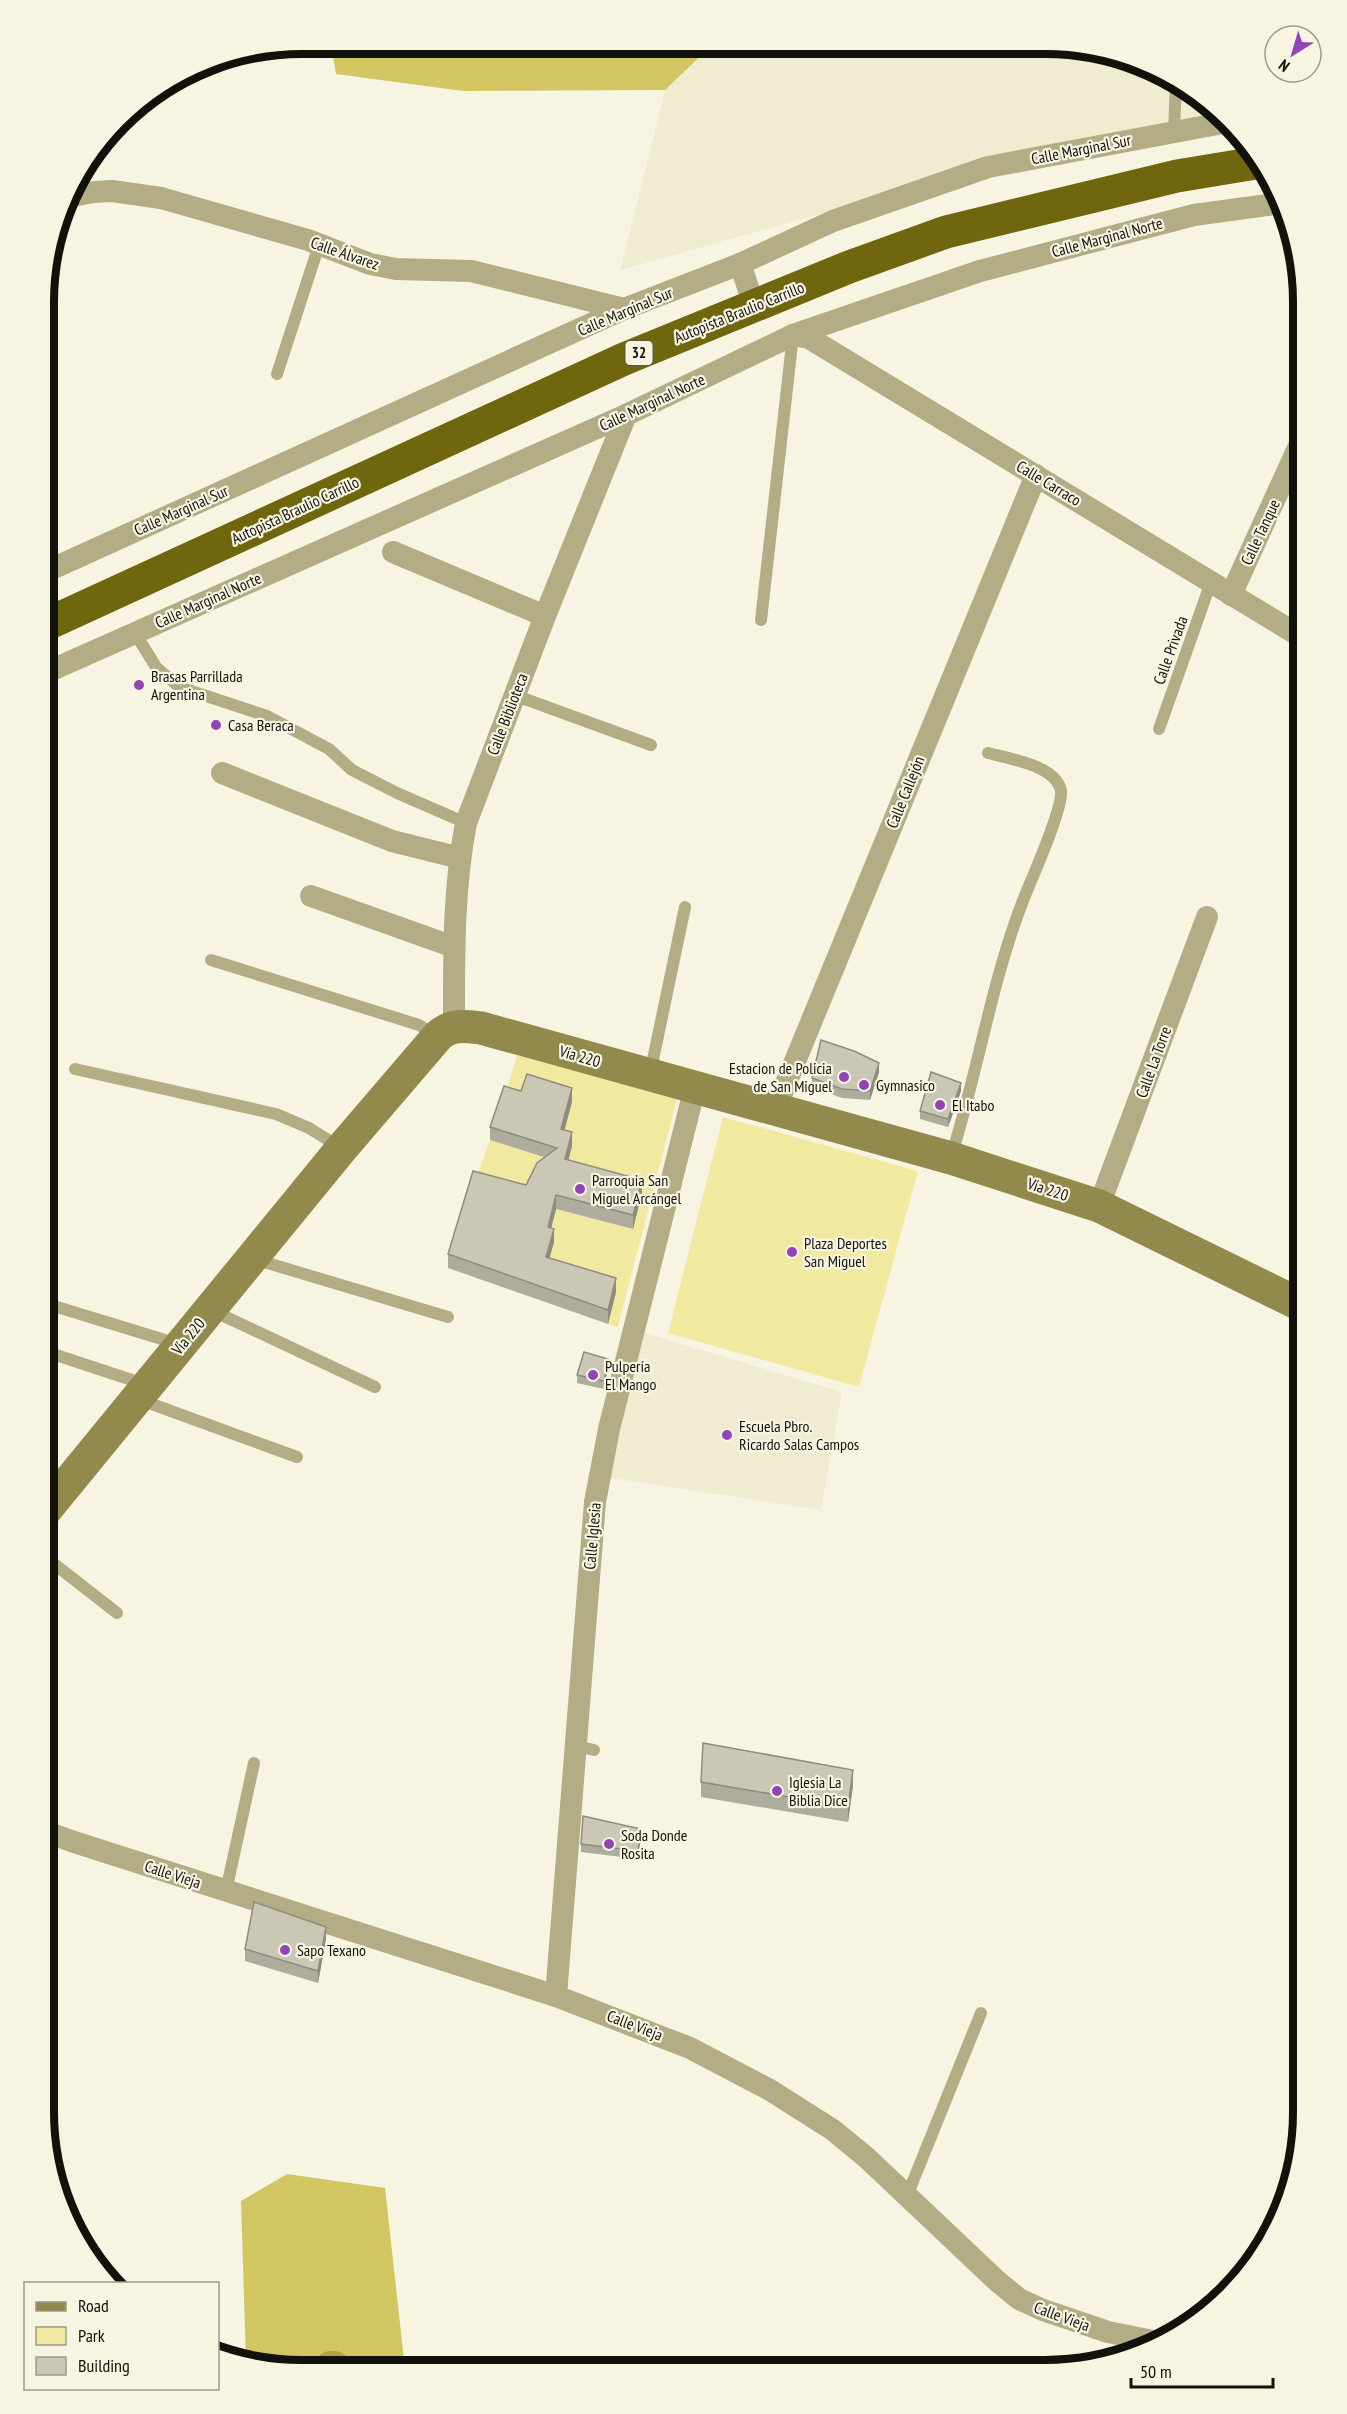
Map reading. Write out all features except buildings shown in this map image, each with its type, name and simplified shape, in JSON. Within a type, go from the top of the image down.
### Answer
[{"type":"highway","name":"Autopista Braulio Carrillo","points":[[54,621],[624,359],[849,267],[946,232],[1177,176],[1251,164]]},
{"type":"main road","name":"Vía 220","points":[[54,1500],[342,1148],[446,1031],[481,1028],[951,1158],[1099,1206],[1293,1301]]},
{"type":"street","name":"Calle Marginal Sur","points":[[54,568],[624,309],[740,264],[833,221],[988,167],[1217,124]]},
{"type":"street","name":"Calle Álvarez","points":[[79,195],[112,192],[161,198],[319,245],[383,267],[471,271],[624,309]]},
{"type":"street","name":"Calle Marginal Norte","points":[[54,669],[626,415],[793,335],[980,271],[1194,215],[1273,204]]},
{"type":"street","points":[[740,264],[754,305]]},
{"type":"street","name":"Calle Carraco","points":[[793,335],[809,338],[1293,632]]},
{"type":"street","name":"Calle Biblioteca","points":[[446,1031],[460,858],[466,823],[514,695],[626,415]]},
{"type":"street","name":"Calle Tanque","points":[[1232,595],[1293,461]]},
{"type":"street","name":"Calle Callejón","points":[[775,1110],[1036,475]]},
{"type":"street","points":[[393,552],[545,616]]},
{"type":"street","points":[[222,773],[392,841],[460,858]]},
{"type":"street","points":[[311,896],[454,946]]},
{"type":"street","name":"Calle La Torre","points":[[1099,1206],[1207,917]]},
{"type":"street","name":"Calle Iglesia","points":[[556,1996],[585,1748],[595,1502],[609,1428],[695,1088]]},
{"type":"street","name":"Calle Vieja","points":[[54,1834],[556,1996],[690,2048],[770,2090],[833,2130],[1019,2299],[1042,2310],[1108,2332],[1144,2339]]},
{"type":"lane","points":[[1174,132],[1176,91]]},
{"type":"lane","points":[[277,374],[319,245]]},
{"type":"lane","points":[[761,620],[793,335]]},
{"type":"lane","name":"Calle Privada","points":[[1159,729],[1211,582]]},
{"type":"lane","points":[[135,633],[156,667],[179,687],[267,716],[329,749],[352,770],[466,823]]},
{"type":"lane","points":[[514,695],[651,745]]},
{"type":"lane","points":[[951,1158],[967,1106],[1011,931],[1054,822],[1061,793],[1056,780],[1041,768],[988,753]]},
{"type":"lane","points":[[650,1075],[685,907]]},
{"type":"lane","points":[[211,960],[419,1025],[446,1031]]},
{"type":"lane","points":[[75,1069],[276,1114],[309,1128],[342,1148]]},
{"type":"lane","points":[[252,1258],[448,1317]]},
{"type":"lane","points":[[54,1306],[182,1345]]},
{"type":"lane","points":[[210,1309],[375,1387]]},
{"type":"lane","points":[[54,1355],[297,1457]]},
{"type":"lane","points":[[54,1564],[117,1613]]},
{"type":"lane","points":[[226,1891],[254,1763]]},
{"type":"lane","points":[[907,2196],[981,2013]]},
{"type":"shaded area","points":[[333,54],[703,54],[665,90],[463,91],[336,74]]},
{"type":"shaded area","points":[[703,54],[1045,54],[1078,56],[1109,62],[1155,80],[1196,105],[1217,124],[988,167],[620,270],[665,90]]},
{"type":"shaded area","name":"Escuela Pbro. Ricardo Salas Campos","points":[[641,1332],[842,1392],[821,1510],[610,1478]]},
{"type":"shaded area","points":[[287,2174],[385,2188],[404,2360],[302,2360],[246,2354],[241,2201]]},
{"type":"green space","points":[[519,1048],[678,1095],[618,1327],[608,1324],[615,1292],[560,1275],[468,1204],[550,1235],[556,1209],[633,1229],[642,1193],[565,1173],[521,1105],[504,1100]]},
{"type":"green space","name":"Plaza Deportes San Miguel","points":[[723,1117],[918,1171],[859,1387],[668,1333]]},
{"type":"green space","points":[[490,1140],[550,1149],[533,1185],[474,1185]]},
{"type":"place","name":"Brasas Parrillada Argentina","points":[[139,685]]},
{"type":"place","name":"Casa Beraca","points":[[216,725]]},
{"type":"place","name":"Estacion de Policia de San Miguel","points":[[844,1077]]},
{"type":"place","name":"Gymnasico","points":[[864,1085]]},
{"type":"place","name":"El Itabo","points":[[940,1105]]},
{"type":"place","name":"Parroquia San Miguel Arcángel","points":[[580,1189]]},
{"type":"place","name":"Plaza Deportes San Miguel","points":[[792,1252]]},
{"type":"place","name":"Pulpería El Mango","points":[[593,1375]]},
{"type":"place","name":"Escuela Pbro. Ricardo Salas Campos","points":[[727,1435]]},
{"type":"place","name":"Iglesia La Biblia Dice","points":[[777,1791]]},
{"type":"place","name":"Soda Donde Rosita","points":[[609,1844]]},
{"type":"place","name":"Sapo Texano","points":[[285,1950]]}]
